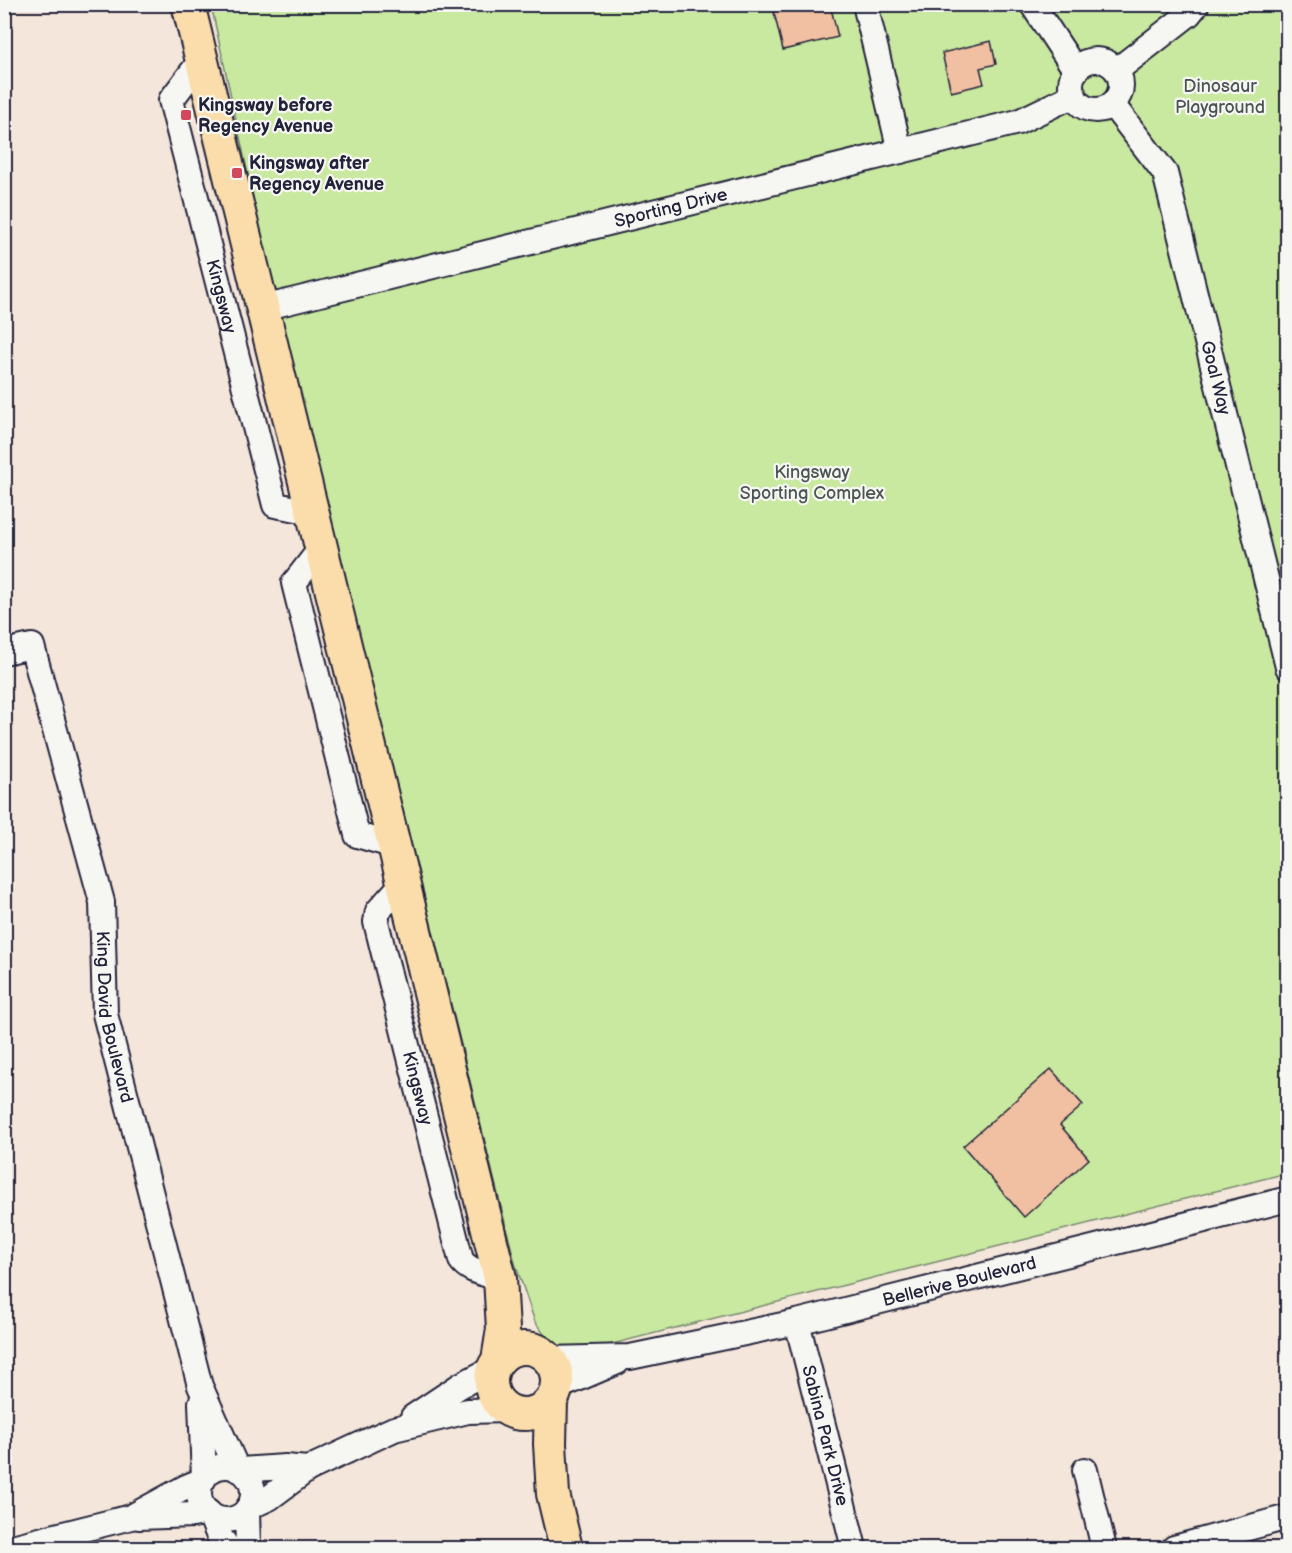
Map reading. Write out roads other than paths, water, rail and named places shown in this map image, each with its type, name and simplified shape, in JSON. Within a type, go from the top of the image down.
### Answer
[{"type":"main road","name":"Kingsway","points":[[189,4],[501,1283],[503,1329],[491,1377],[491,1387],[500,1403],[510,1411],[553,1494]]},
{"type":"main road","name":"Kingsway","points":[[501,1283],[549,1375],[553,1494],[566,1548]]},
{"type":"main road","points":[[496,1364],[511,1350],[519,1348],[535,1350],[549,1375],[538,1411],[522,1414],[510,1411]]},
{"type":"street","points":[[865,4],[900,151]]},
{"type":"street","points":[[1032,4],[1076,71]]},
{"type":"street","points":[[1117,70],[1189,14],[1197,4]]},
{"type":"street","name":"Kingsway","points":[[202,59],[171,100],[275,504],[313,512]]},
{"type":"street","points":[[1097,60],[1111,65],[1117,70],[1120,79],[1121,88],[1118,97],[1104,109],[1086,108],[1074,95],[1072,78],[1076,71],[1089,61],[1097,60]]},
{"type":"street","name":"Sporting Drive","points":[[263,308],[1018,122],[1074,95]]},
{"type":"street","name":"Goal Way","points":[[1112,104],[1165,173],[1286,655]]},
{"type":"street","name":"King David Boulevard","points":[[4,652],[32,646],[102,902],[105,1014],[200,1386],[239,1469]]},
{"type":"street","name":"Bellerive Boulevard","points":[[549,1375],[797,1322],[1287,1199]]},
{"type":"street","name":"Sabina Park Drive","points":[[797,1322],[854,1548]]},
{"type":"street","points":[[394,1430],[496,1364]]},
{"type":"street","name":"King David Boulevard","points":[[200,1386],[203,1479]]},
{"type":"street","points":[[8,1548],[130,1517],[209,1513],[229,1520],[269,1498],[308,1468],[394,1430],[468,1411],[510,1411]]},
{"type":"street","points":[[130,1517],[203,1479],[210,1471],[219,1467],[308,1468]]},
{"type":"street","points":[[239,1469],[247,1475],[253,1495],[248,1509],[248,1548]]},
{"type":"street","points":[[1085,1470],[1104,1548]]},
{"type":"street","points":[[203,1479],[200,1495],[202,1504],[228,1548]]},
{"type":"street","points":[[1174,1548],[1287,1516]]},
{"type":"place","name":"Kingsway before Regency Avenue","points":[[186,115]]},
{"type":"place","name":"Kingsway after Regency Avenue","points":[[237,173]]},
{"type":"park label","name":"Dinosaur Playground","points":[[1220,96]]},
{"type":"park label","name":"Kingsway Sporting Complex","points":[[812,482]]}]
